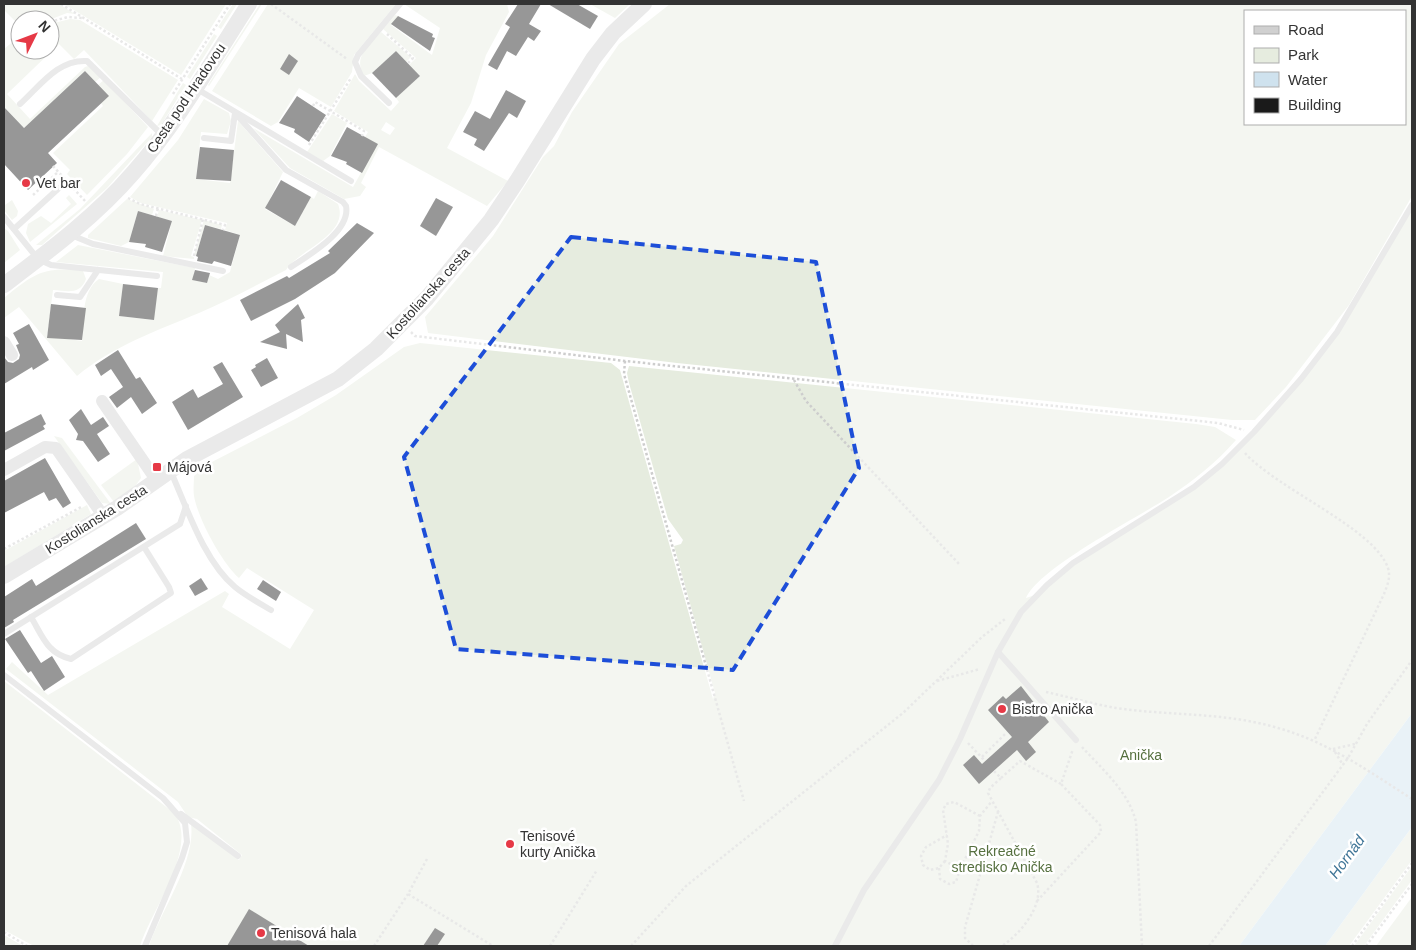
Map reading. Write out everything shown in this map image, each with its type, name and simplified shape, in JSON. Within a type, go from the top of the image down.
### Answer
[{"type":"street","name":"Cesta pod Hradovou","points":[[4,285],[69,234],[133,175],[164,136],[249,4]]},
{"type":"street","name":"Kostolianska cesta","points":[[4,576],[104,517],[204,450],[338,379],[376,349],[427,298],[491,220],[592,59],[613,33],[644,4]]},
{"type":"street","points":[[4,342],[12,355]]},
{"type":"street","points":[[102,401],[156,481]]},
{"type":"street","points":[[4,470],[45,448],[56,448],[104,517]]},
{"type":"lane","points":[[389,103],[356,69],[358,55],[400,4]]},
{"type":"lane","points":[[20,104],[59,67],[70,62],[87,61],[164,136]]},
{"type":"lane","points":[[196,88],[351,182]]},
{"type":"lane","points":[[204,138],[231,141],[235,113]]},
{"type":"lane","points":[[235,113],[286,170],[343,202],[346,206],[346,218],[332,237],[291,267]]},
{"type":"lane","points":[[14,229],[59,188]]},
{"type":"lane","points":[[836,946],[864,890],[939,780],[960,739],[998,652],[1018,617],[1038,594],[1073,562],[1194,486],[1240,447],[1301,379],[1337,332],[1412,205]]},
{"type":"lane","points":[[4,217],[38,258],[51,265],[157,276]]},
{"type":"lane","points":[[69,234],[93,244],[223,270]]},
{"type":"lane","points":[[57,295],[80,297],[98,270]]},
{"type":"lane","points":[[170,471],[202,541],[230,582],[271,610]]},
{"type":"lane","points":[[4,634],[180,524],[186,506]]},
{"type":"lane","points":[[31,617],[51,650],[58,656],[71,659],[170,594],[169,587],[144,548]]},
{"type":"lane","points":[[998,652],[1076,740]]},
{"type":"lane","points":[[4,675],[146,784],[176,810],[238,856]]},
{"type":"lane","points":[[145,946],[187,842],[185,823],[176,810]]},
{"type":"path","points":[[61,4],[196,88]]},
{"type":"path","points":[[171,96],[230,4]]},
{"type":"path","points":[[271,4],[356,69],[304,154]]},
{"type":"path","points":[[60,19],[68,17],[83,18]]},
{"type":"path","points":[[380,28],[413,58],[408,63]]},
{"type":"path","points":[[313,106],[315,102],[364,131],[362,136]]},
{"type":"path","points":[[53,166],[85,201],[79,206]]},
{"type":"path","points":[[33,195],[58,172]]},
{"type":"path","points":[[67,194],[73,188]]},
{"type":"path","points":[[127,197],[140,204],[225,225],[224,230]]},
{"type":"path","points":[[156,216],[158,208]]},
{"type":"path","points":[[193,265],[195,256],[193,256],[203,219]]},
{"type":"path","points":[[402,325],[415,336],[625,362],[1218,423],[1254,432]]},
{"type":"path","points":[[625,362],[624,374],[744,801]]},
{"type":"path","points":[[794,380],[806,401],[960,565]]},
{"type":"path","points":[[1240,447],[1279,482],[1364,538],[1384,559],[1389,570],[1389,582],[1384,594],[1314,741]]},
{"type":"path","points":[[4,549],[93,500]]},
{"type":"path","points":[[631,946],[686,886],[832,771],[902,713],[982,637],[1013,613],[1018,617]]},
{"type":"path","points":[[1209,946],[1348,758],[1367,724],[1412,660]]},
{"type":"path","points":[[936,682],[993,665]]},
{"type":"path","points":[[1032,689],[1116,708],[1228,717],[1278,728],[1333,750],[1412,799]]},
{"type":"path","points":[[982,756],[1008,732]]},
{"type":"path","points":[[960,739],[970,744],[986,761]]},
{"type":"path","points":[[1076,740],[1122,791],[1133,808],[1136,822],[1142,946]]},
{"type":"path","points":[[1333,750],[1356,744]]},
{"type":"path","points":[[1333,750],[1343,764]]},
{"type":"path","points":[[1061,784],[1072,751]]},
{"type":"path","points":[[1002,946],[1024,925],[1037,901],[1101,832],[1100,825],[1061,784],[1020,761],[988,790],[992,801],[1037,883],[1039,892],[1037,901]]},
{"type":"path","points":[[994,771],[1001,778]]},
{"type":"path","points":[[939,868],[940,879],[949,884],[956,882],[960,869],[979,830],[980,816],[992,801]]},
{"type":"path","points":[[947,836],[926,847],[921,856],[926,868],[939,868],[945,862],[947,836],[943,810],[948,803],[954,802],[980,816]]},
{"type":"path","points":[[973,946],[965,938],[965,928],[998,811]]},
{"type":"path","points":[[374,946],[428,859]]},
{"type":"path","points":[[945,862],[960,869]]},
{"type":"path","points":[[1352,946],[1412,863]]},
{"type":"path","points":[[550,946],[597,870]]},
{"type":"path","points":[[1366,946],[1412,884]]},
{"type":"path","points":[[408,894],[493,946]]},
{"type":"path","points":[[4,932],[27,946]]},
{"type":"highlighted area","points":[[571,237],[816,262],[859,468],[733,670],[456,649],[404,457]]},
{"type":"green space","points":[[4,4],[59,4],[75,14],[67,13],[60,16],[60,10],[10,10],[10,16],[4,10]]},
{"type":"green space","points":[[64,4],[226,4],[181,75]]},
{"type":"green space","points":[[233,4],[237,4],[221,29],[218,27]]},
{"type":"green space","points":[[260,4],[262,4],[209,86],[208,85]]},
{"type":"green space","points":[[268,4],[396,4],[354,55],[352,72],[331,107],[299,88],[278,122],[271,126],[212,91]]},
{"type":"green space","points":[[404,4],[507,4],[509,12],[486,55],[471,103],[447,148],[508,181],[487,206],[379,147],[361,183],[366,187],[360,196],[344,199],[290,168],[253,128],[353,187],[377,144],[365,137],[368,132],[334,111],[355,74],[359,81],[391,111],[399,102],[396,98],[420,76],[409,65],[416,58],[383,29],[395,15],[398,16],[391,25],[432,55],[440,28]],"holes":[[[386,122],[395,128],[390,135],[381,130]]]},
{"type":"green space","points":[[590,4],[630,4],[615,18]]},
{"type":"green space","points":[[670,4],[1412,4],[1412,196],[1349,305],[1286,387],[1255,420],[1232,420],[677,363],[428,333],[425,317],[493,236],[543,157],[554,146],[572,112],[619,44]]},
{"type":"green space","points":[[70,19],[80,20],[178,80],[152,121],[84,50],[74,59],[60,45],[60,22]]},
{"type":"green space","points":[[381,32],[411,57],[406,62],[396,51],[372,73],[364,76],[360,63],[361,57],[367,47]]},
{"type":"green space","points":[[214,34],[217,36],[190,79],[187,77]]},
{"type":"green space","points":[[10,44],[10,60],[42,60],[7,94],[30,119],[85,67],[88,66],[101,77],[95,82],[85,71],[24,128],[4,107],[4,49]]},
{"type":"green space","points":[[104,80],[148,127],[127,154],[87,195],[67,174],[70,170],[53,153],[103,106],[101,103],[108,96],[98,85]]},
{"type":"green space","points":[[183,83],[186,85],[161,125],[157,126]]},
{"type":"green space","points":[[204,99],[229,113],[231,121],[227,134],[201,132],[196,179],[230,183],[238,121],[283,172],[265,209],[295,226],[311,197],[314,199],[318,191],[338,204],[340,215],[337,225],[286,270],[221,303],[120,348],[91,365],[77,376],[19,307],[4,318],[4,298],[23,283],[48,271],[83,271],[86,279],[77,290],[53,290],[47,336],[82,341],[86,299],[93,284],[99,279],[123,284],[119,316],[153,320],[158,288],[161,288],[163,272],[56,262],[78,245],[195,268],[193,280],[207,283],[209,275],[218,279],[230,272],[240,235],[225,230],[227,223],[141,203],[130,197],[178,140]]},
{"type":"green space","points":[[332,114],[347,123],[330,156],[323,161],[307,152]]},
{"type":"green space","points":[[152,133],[152,137],[107,188],[42,245],[36,245],[80,209]]},
{"type":"green space","points":[[69,195],[77,204],[30,242],[26,233],[28,224],[41,216],[51,223],[71,204],[66,198]]},
{"type":"green space","points":[[127,199],[154,209],[152,215],[138,211],[129,242],[121,246],[88,238],[88,235]]},
{"type":"green space","points":[[12,200],[18,211],[17,216],[12,220],[4,210],[4,204]]},
{"type":"green space","points":[[1412,205],[1412,713],[1239,946],[149,946],[183,870],[191,839],[191,824],[239,860],[242,855],[197,819],[188,817],[178,802],[6,669],[12,662],[48,695],[225,591],[229,594],[222,607],[290,649],[314,610],[247,568],[239,578],[232,571],[218,552],[196,506],[194,476],[208,464],[297,418],[336,395],[404,347],[420,343],[611,363],[620,370],[713,699],[715,693],[674,546],[681,544],[683,540],[668,519],[629,383],[627,373],[629,366],[1196,424],[1215,427],[1236,440],[1196,478],[1178,491],[1091,544],[1050,572],[1035,586],[1026,598],[1038,594],[1059,575],[1194,487],[1240,447],[1337,332]]},
{"type":"green space","points":[[159,210],[202,220],[191,256],[194,259],[163,256],[172,221],[157,217]]},
{"type":"green space","points":[[204,220],[222,225],[221,229],[205,225],[196,256],[194,255]]},
{"type":"green space","points":[[4,228],[20,250],[4,263]]},
{"type":"green space","points":[[54,436],[62,438],[111,504],[102,503]]},
{"type":"green space","points":[[137,459],[141,478],[133,489],[114,502],[101,485]]},
{"type":"green space","points":[[87,505],[91,514],[4,567],[4,551]]},
{"type":"green space","points":[[4,681],[174,813],[180,827],[181,843],[178,860],[140,946],[34,946],[4,930]]},
{"type":"green space","points":[[1412,827],[1412,860],[1349,946],[1325,946]]},
{"type":"green space","points":[[1412,866],[1412,880],[1364,946],[1354,946]]},
{"type":"green space","points":[[1412,897],[1412,946],[1376,946]]},
{"type":"green space","points":[[4,935],[23,946],[4,946]]},
{"type":"water","name":"Hornád","points":[[1412,713],[1412,827],[1325,946],[1239,946]]},
{"type":"building","points":[[518,4],[541,4],[529,24],[541,31],[534,41],[528,37],[516,56],[507,51],[497,70],[488,65],[510,27],[505,24]]},
{"type":"building","points":[[548,4],[577,4],[598,16],[590,29]]},
{"type":"building","points":[[398,16],[433,34],[432,37],[435,38],[430,51],[391,24]]},
{"type":"building","points":[[396,51],[420,76],[396,98],[372,73]]},
{"type":"building","points":[[289,54],[298,61],[289,75],[280,69]]},
{"type":"building","points":[[85,71],[109,96],[48,153],[57,163],[28,190],[4,164],[4,107],[24,128]]},
{"type":"building","points":[[506,90],[526,101],[517,118],[509,113],[484,151],[474,145],[477,139],[463,132],[475,111],[490,119]]},
{"type":"building","points":[[297,96],[326,115],[309,142],[294,132],[295,129],[279,123]]},
{"type":"building","points":[[347,127],[378,144],[362,173],[346,164],[347,162],[331,156]]},
{"type":"building","points":[[200,147],[234,150],[231,181],[196,179]]},
{"type":"building","points":[[281,180],[311,197],[295,226],[265,208]]},
{"type":"building","points":[[436,198],[453,207],[436,236],[420,226]]},
{"type":"building","points":[[138,211],[172,221],[162,252],[145,247],[146,244],[129,242]]},
{"type":"building","points":[[357,223],[374,233],[335,273],[295,299],[251,321],[240,300],[287,276],[289,278],[330,253],[328,251]]},
{"type":"building","points":[[205,225],[240,235],[231,266],[214,261],[212,264],[197,261],[198,257],[196,256]]},
{"type":"building","points":[[195,270],[210,273],[207,283],[192,280]]},
{"type":"building","points":[[123,284],[158,288],[154,320],[119,316]]},
{"type":"building","points":[[51,304],[86,308],[82,340],[47,338]]},
{"type":"building","points":[[298,304],[305,318],[301,320],[303,342],[286,334],[287,349],[260,342],[280,332],[275,325]]},
{"type":"building","points":[[29,324],[49,360],[33,370],[32,367],[4,384],[4,357],[8,362],[13,363],[19,359],[20,355],[16,345],[19,344],[13,333]]},
{"type":"building","points":[[118,350],[136,379],[140,377],[157,403],[142,414],[131,397],[117,408],[109,397],[123,387],[111,369],[101,376],[95,365]]},
{"type":"building","points":[[267,358],[278,378],[261,387],[251,370],[256,367],[255,365]]},
{"type":"building","points":[[222,362],[243,397],[188,430],[172,402],[193,389],[198,398],[223,384],[213,367]]},
{"type":"building","points":[[81,409],[91,425],[103,417],[109,426],[97,434],[110,454],[98,462],[83,441],[76,440],[78,434],[69,420]]},
{"type":"building","points":[[41,414],[46,424],[43,426],[45,429],[4,451],[4,433]]},
{"type":"building","points":[[45,458],[71,503],[63,508],[56,498],[49,501],[44,492],[4,513],[4,481]]},
{"type":"building","points":[[136,523],[146,539],[13,620],[14,622],[4,628],[4,597],[32,579],[36,586]]},
{"type":"building","points":[[201,578],[208,589],[195,596],[189,586]]},
{"type":"building","points":[[263,580],[281,592],[276,601],[257,589]]},
{"type":"building","points":[[20,630],[41,663],[52,656],[65,677],[44,691],[31,671],[28,673],[5,639]]},
{"type":"building","points":[[1021,686],[1049,722],[1028,742],[1036,752],[1026,761],[1017,750],[979,784],[963,765],[974,755],[982,764],[1012,737],[988,710],[1003,696],[1006,699]]},
{"type":"building","name":"Tenisová hala","points":[[249,909],[309,946],[227,946]]},
{"type":"building","points":[[435,928],[445,934],[437,946],[423,946]]},
{"type":"place","name":"Vet bar","points":[[26,183]]},
{"type":"place","name":"Májová","points":[[157,467]]},
{"type":"place","name":"Bistro Anička","points":[[1002,709]]},
{"type":"place","name":"Tenisové kurty Anička","points":[[510,844]]},
{"type":"place","name":"Tenisová hala","points":[[261,933]]},
{"type":"park label","name":"Anička","points":[[1141,755]]},
{"type":"park label","name":"Rekreačné stredisko Anička","points":[[1002,860]]}]
